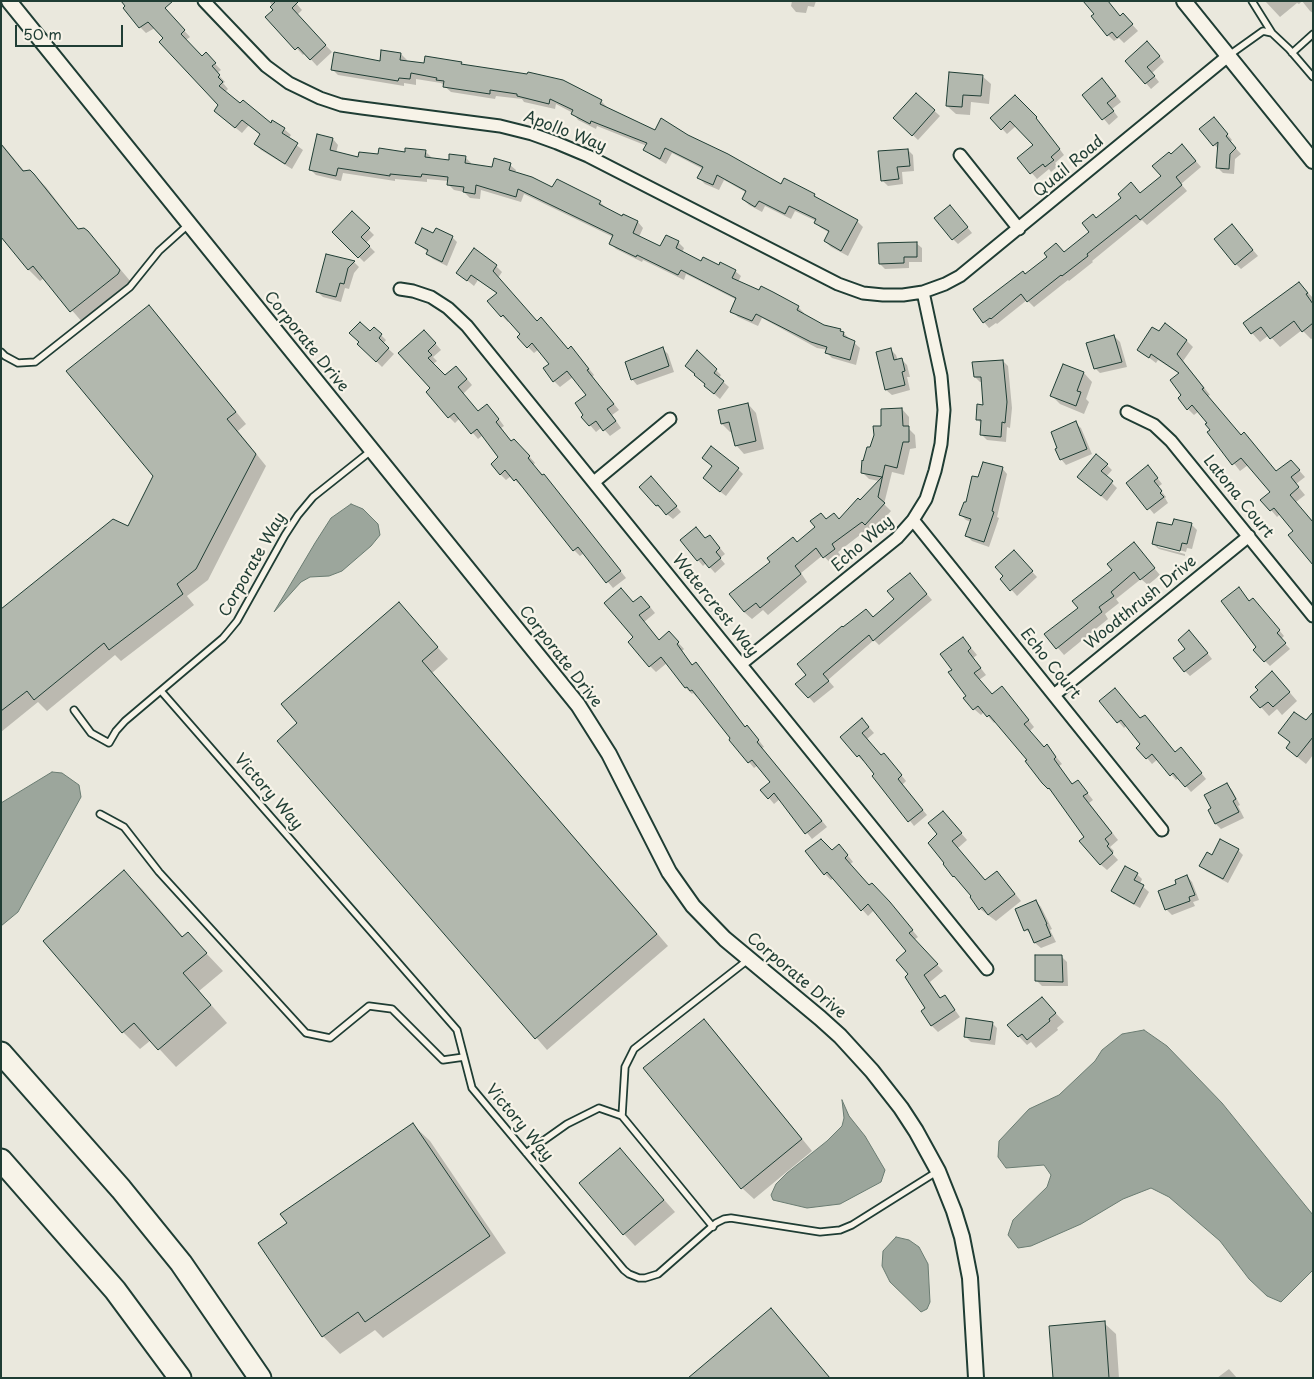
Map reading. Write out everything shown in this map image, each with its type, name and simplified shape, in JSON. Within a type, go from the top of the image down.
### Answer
[{"type":"highway","points":[[1,1053],[121,1189],[176,1257],[205,1296],[260,1378]]},
{"type":"highway","points":[[1,1160],[115,1290],[180,1378]]},
{"type":"street","name":"Corporate Drive","points":[[9,1],[578,704],[609,754],[663,861],[680,890],[711,926],[820,1018],[863,1061],[901,1108],[938,1171],[954,1211],[968,1265],[976,1378]]},
{"type":"street","name":"Apollo Way","points":[[204,1],[266,66],[289,83],[320,98],[355,107],[488,124],[532,134],[588,156],[844,286],[864,293],[883,295],[904,295],[923,292]]},
{"type":"street","points":[[1184,1],[1313,161]]},
{"type":"street","name":"Quail Road","points":[[923,292],[960,276],[1228,56]]},
{"type":"street","points":[[960,155],[1019,229]]},
{"type":"street","name":"Watercrest Way","points":[[400,289],[431,297],[459,316],[987,969]]},
{"type":"street","name":"Echo Way","points":[[741,664],[897,538],[913,520],[926,499],[941,444],[944,410],[939,363],[923,292]]},
{"type":"street","name":"Latona Court","points":[[1126,412],[1145,419],[1166,435],[1313,616]]},
{"type":"street","points":[[594,482],[670,419]]},
{"type":"street","name":"Echo Court","points":[[913,520],[1162,830]]},
{"type":"street","name":"Woodthrush Drive","points":[[1054,695],[1249,536]]},
{"type":"lane","points":[[1252,1],[1272,33],[1313,77]]},
{"type":"lane","points":[[1228,56],[1264,31],[1272,33]]},
{"type":"lane","points":[[1292,53],[1313,34]]},
{"type":"lane","points":[[1,352],[18,363],[26,364],[40,359],[130,287],[159,251],[189,224]]},
{"type":"lane","name":"Corporate Way","points":[[74,710],[91,732],[109,743],[125,721],[216,646],[231,630],[285,534],[301,510],[313,497],[372,450]]},
{"type":"lane","name":"Victory Way","points":[[162,691],[456,1030],[472,1088],[624,1270],[632,1276],[645,1278],[658,1274],[721,1220],[731,1218],[820,1232],[840,1230],[852,1225],[938,1171]]},
{"type":"lane","points":[[100,814],[124,827],[159,872],[306,1033],[330,1038],[369,1006],[392,1009],[443,1060],[464,1058]]},
{"type":"lane","points":[[622,1116],[625,1067],[634,1049],[749,959]]},
{"type":"lane","points":[[526,1152],[567,1124],[599,1108],[622,1116],[713,1226]]},
{"type":"shaded area","points":[[351,504],[363,509],[378,524],[380,535],[371,546],[342,571],[329,576],[310,577],[301,582],[274,612],[331,518]]},
{"type":"shaded area","points":[[52,772],[62,773],[79,785],[81,797],[18,912],[1,926],[1,803]]},
{"type":"shaded area","points":[[1144,1030],[1167,1046],[1222,1103],[1313,1215],[1313,1270],[1281,1302],[1267,1296],[1249,1279],[1220,1241],[1169,1197],[1151,1188],[1123,1199],[1081,1224],[1031,1246],[1018,1248],[1008,1235],[1013,1220],[1047,1187],[1051,1175],[1044,1165],[1006,1168],[998,1157],[999,1141],[1029,1109],[1059,1095],[1095,1061],[1102,1050],[1122,1034]]},
{"type":"shaded area","points":[[842,1100],[849,1116],[865,1136],[885,1170],[881,1182],[840,1204],[807,1208],[773,1200],[771,1195],[776,1184],[842,1126],[844,1118]]},
{"type":"shaded area","points":[[896,1237],[909,1240],[919,1247],[928,1264],[930,1302],[927,1309],[921,1312],[890,1282],[882,1266],[883,1251]]},
{"type":"building","points":[[121,1],[173,1],[165,8],[185,30],[181,34],[202,56],[206,52],[216,63],[212,66],[223,82],[219,86],[240,103],[243,100],[271,123],[272,120],[285,128],[282,133],[298,143],[285,164],[254,144],[260,134],[242,120],[235,128],[214,111],[218,105],[159,42],[163,38],[148,22],[139,28],[123,8],[125,6]]},
{"type":"building","points":[[276,1],[299,1],[292,8],[326,45],[310,60],[298,47],[295,50],[265,17],[273,10],[270,7]]},
{"type":"building","points":[[1083,1],[1108,1],[1120,16],[1123,13],[1133,24],[1117,38],[1112,32],[1107,36],[1091,16],[1094,14]]},
{"type":"building","points":[[1147,41],[1160,56],[1147,67],[1155,76],[1145,84],[1125,61]]},
{"type":"building","points":[[381,50],[401,53],[400,60],[424,63],[425,56],[462,62],[461,64],[527,74],[528,72],[563,80],[602,100],[600,104],[655,130],[661,118],[688,135],[728,154],[781,184],[784,178],[858,220],[841,251],[824,241],[829,231],[814,223],[816,219],[789,206],[785,214],[759,201],[755,207],[742,199],[746,191],[717,175],[713,185],[697,178],[703,167],[665,148],[660,159],[643,150],[647,143],[591,121],[590,124],[571,114],[573,110],[550,99],[549,104],[517,96],[517,94],[490,90],[490,94],[443,87],[444,81],[411,73],[410,79],[399,78],[398,81],[331,70],[334,52],[380,61]]},
{"type":"building","points":[[949,72],[983,75],[981,96],[963,95],[962,107],[946,106]]},
{"type":"building","points":[[1102,78],[1116,96],[1107,103],[1114,111],[1102,120],[1082,95]]},
{"type":"building","points":[[916,93],[935,110],[912,136],[893,118]]},
{"type":"building","points":[[1015,95],[1037,117],[1060,149],[1051,157],[1054,160],[1045,167],[1043,164],[1030,174],[1017,158],[1033,145],[1010,121],[1001,130],[990,118]]},
{"type":"building","points":[[1214,117],[1228,134],[1226,136],[1236,148],[1230,154],[1229,169],[1216,168],[1218,142],[1213,146],[1199,129]]},
{"type":"building","points":[[317,134],[333,138],[330,150],[358,157],[359,152],[378,154],[379,148],[405,152],[405,148],[426,150],[425,157],[449,160],[449,154],[466,156],[465,163],[492,167],[494,158],[511,163],[509,170],[532,177],[552,187],[557,179],[601,201],[599,204],[622,216],[623,214],[638,221],[633,233],[660,246],[666,235],[679,241],[676,248],[701,261],[703,257],[719,265],[720,262],[736,270],[732,278],[759,290],[761,286],[799,306],[797,310],[824,325],[841,329],[840,331],[844,332],[843,336],[855,341],[850,360],[825,353],[827,347],[811,342],[756,314],[752,321],[730,312],[736,298],[681,270],[678,275],[609,244],[613,235],[518,189],[516,197],[476,185],[475,194],[463,192],[464,187],[447,185],[448,177],[422,174],[421,177],[390,174],[390,176],[338,168],[336,176],[309,170]]},
{"type":"building","points":[[1,144],[23,171],[30,170],[34,174],[78,229],[84,228],[88,231],[120,270],[118,274],[70,312],[33,266],[28,270],[1,237]]},
{"type":"building","points":[[1182,144],[1196,161],[1176,177],[1182,185],[1140,220],[1136,215],[1087,254],[1088,256],[1027,302],[1021,294],[991,319],[983,323],[973,309],[1023,271],[1025,274],[1047,257],[1044,253],[1056,243],[1064,252],[1089,232],[1082,223],[1093,214],[1096,218],[1121,198],[1118,194],[1131,182],[1140,193],[1161,176],[1152,166],[1169,152],[1171,154]]},
{"type":"building","points":[[908,149],[910,166],[897,167],[899,179],[881,181],[878,151]]},
{"type":"building","points":[[950,205],[968,227],[952,240],[934,218]]},
{"type":"building","points":[[352,211],[370,228],[361,237],[370,246],[358,258],[332,232]]},
{"type":"building","points":[[1232,224],[1253,250],[1235,265],[1214,239]]},
{"type":"building","points":[[422,228],[433,233],[436,228],[453,236],[442,262],[426,254],[428,250],[415,243]]},
{"type":"building","points":[[917,242],[917,257],[904,257],[904,263],[879,264],[878,243]]},
{"type":"building","points":[[474,248],[497,265],[493,271],[537,321],[541,317],[568,349],[571,346],[614,404],[607,409],[616,421],[603,431],[596,421],[589,426],[581,417],[583,415],[575,403],[586,395],[567,371],[553,382],[543,368],[549,364],[532,343],[527,348],[517,337],[520,334],[487,301],[497,293],[471,275],[467,281],[456,273]]},
{"type":"building","points":[[326,254],[355,261],[348,268],[344,284],[340,283],[336,297],[316,292]]},
{"type":"building","points":[[1299,282],[1308,293],[1306,294],[1313,304],[1313,323],[1302,332],[1294,321],[1270,339],[1261,327],[1251,334],[1243,323]]},
{"type":"building","points":[[149,305],[236,412],[227,419],[256,454],[196,569],[177,584],[183,594],[109,650],[104,643],[34,700],[27,691],[1,711],[1,609],[113,519],[128,526],[153,476],[66,371]]},
{"type":"building","points":[[360,322],[370,331],[374,327],[382,334],[379,338],[389,348],[376,362],[357,344],[359,342],[349,333]]},
{"type":"building","points":[[1165,323],[1187,340],[1177,354],[1204,388],[1202,389],[1241,435],[1244,432],[1276,471],[1291,460],[1300,470],[1291,477],[1299,487],[1290,495],[1313,522],[1313,565],[1288,535],[1293,531],[1274,508],[1270,511],[1260,500],[1270,492],[1241,458],[1232,465],[1207,432],[1210,430],[1205,424],[1207,423],[1192,405],[1187,410],[1178,398],[1181,395],[1170,380],[1179,373],[1151,354],[1149,358],[1137,350],[1152,327],[1159,331]]},
{"type":"building","points":[[424,330],[436,343],[428,351],[432,355],[428,358],[445,375],[456,366],[467,379],[458,387],[478,411],[487,404],[499,419],[496,422],[511,441],[514,439],[530,456],[528,458],[542,475],[544,474],[621,571],[606,583],[578,547],[573,551],[516,479],[514,481],[505,470],[500,475],[491,464],[498,457],[477,429],[471,434],[454,413],[448,418],[426,392],[430,388],[398,353]]},
{"type":"building","points":[[1114,335],[1122,362],[1094,369],[1086,343]]},
{"type":"building","points":[[663,347],[669,366],[631,380],[625,362]]},
{"type":"building","points":[[891,348],[894,360],[902,358],[905,371],[902,372],[905,385],[885,390],[876,352]]},
{"type":"building","points":[[697,350],[717,369],[714,373],[724,381],[714,394],[685,366]]},
{"type":"building","points":[[1003,360],[1007,402],[1005,423],[1002,422],[1001,437],[980,435],[981,420],[976,420],[977,404],[983,405],[981,377],[974,377],[972,362]]},
{"type":"building","points":[[1063,364],[1084,372],[1077,391],[1081,392],[1076,406],[1050,396]]},
{"type":"building","points":[[748,403],[756,441],[735,446],[729,422],[721,424],[718,410]]},
{"type":"building","points":[[902,408],[903,426],[909,426],[909,442],[903,442],[897,468],[885,465],[878,497],[885,503],[865,525],[862,522],[832,544],[835,549],[823,558],[816,548],[795,566],[801,574],[760,608],[756,603],[744,612],[729,594],[770,562],[767,558],[793,537],[797,542],[815,527],[810,521],[821,513],[826,519],[834,513],[839,519],[858,498],[860,500],[882,477],[861,473],[862,460],[867,447],[870,447],[874,435],[873,426],[881,426],[881,409]]},
{"type":"building","points":[[1076,421],[1087,449],[1060,460],[1051,432]]},
{"type":"building","points":[[711,446],[739,468],[720,492],[703,478],[712,466],[702,458]]},
{"type":"building","points":[[1096,454],[1108,464],[1101,471],[1113,481],[1101,496],[1077,477]]},
{"type":"building","points":[[983,462],[1003,467],[992,511],[994,512],[984,542],[965,536],[971,519],[959,515],[964,502],[966,502],[972,476],[978,477]]},
{"type":"building","points":[[1148,465],[1158,478],[1154,481],[1164,497],[1147,510],[1126,483]]},
{"type":"building","points":[[651,476],[677,506],[666,515],[639,487]]},
{"type":"building","points":[[1174,519],[1192,523],[1187,544],[1182,543],[1180,551],[1152,544],[1157,522],[1172,525]]},
{"type":"building","points":[[696,527],[705,538],[710,535],[720,548],[716,552],[721,558],[709,568],[701,558],[697,561],[680,540]]},
{"type":"building","points":[[1134,542],[1155,568],[1140,580],[1134,572],[1111,592],[1114,596],[1099,607],[1102,612],[1056,649],[1044,634],[1078,608],[1072,601],[1112,570],[1107,564]]},
{"type":"building","points":[[1014,550],[1033,571],[1010,591],[1000,579],[1003,576],[995,567]]},
{"type":"building","points":[[910,573],[927,594],[873,641],[869,635],[823,674],[829,681],[808,698],[795,684],[806,675],[797,664],[842,626],[866,609],[873,617],[894,599],[887,591]]},
{"type":"building","points":[[1239,587],[1249,601],[1253,598],[1280,630],[1277,633],[1286,643],[1264,662],[1253,650],[1256,647],[1221,601]]},
{"type":"building","points":[[621,588],[633,602],[641,596],[650,607],[639,615],[659,640],[669,631],[679,642],[677,644],[692,665],[696,662],[745,727],[747,725],[759,740],[757,742],[822,821],[805,834],[774,793],[768,799],[760,790],[770,782],[752,760],[748,763],[692,690],[690,691],[687,687],[685,688],[661,657],[649,667],[628,642],[633,637],[604,603]]},
{"type":"building","points":[[399,602],[438,647],[422,661],[657,934],[535,1039],[277,741],[297,723],[281,704]]},
{"type":"building","points":[[1189,630],[1208,653],[1184,672],[1173,658],[1185,649],[1178,640]]},
{"type":"building","points":[[963,637],[971,648],[968,651],[981,668],[974,673],[992,694],[1002,686],[1029,720],[1024,724],[1044,747],[1047,744],[1056,757],[1054,759],[1072,784],[1078,780],[1088,793],[1083,796],[1112,833],[1105,839],[1109,844],[1107,846],[1113,853],[1100,865],[1079,841],[1084,837],[1049,788],[1042,783],[1025,761],[1027,760],[989,715],[987,717],[978,706],[973,710],[963,698],[966,696],[948,672],[952,670],[940,654]]},
{"type":"building","points":[[1272,671],[1290,692],[1273,707],[1268,702],[1260,708],[1250,697],[1258,690],[1255,687]]},
{"type":"building","points":[[1115,688],[1140,718],[1145,715],[1175,752],[1181,747],[1202,773],[1185,787],[1173,773],[1170,776],[1152,754],[1146,759],[1136,748],[1140,744],[1121,720],[1117,723],[1099,701]]},
{"type":"building","points":[[1294,712],[1306,720],[1313,712],[1313,737],[1297,757],[1286,748],[1290,742],[1278,733]]},
{"type":"building","points":[[862,718],[869,727],[862,733],[881,755],[884,753],[902,775],[898,779],[923,810],[908,822],[872,776],[874,774],[859,755],[857,757],[840,737]]},
{"type":"building","points":[[1227,783],[1236,799],[1233,801],[1239,812],[1215,824],[1208,810],[1211,808],[1204,795]]},
{"type":"building","points":[[943,811],[962,833],[952,841],[985,880],[997,871],[1015,894],[988,915],[982,907],[979,910],[971,896],[953,877],[928,843],[937,834],[928,823]]},
{"type":"building","points":[[821,839],[832,850],[839,844],[848,855],[845,858],[869,885],[872,883],[890,902],[913,930],[909,933],[938,964],[924,975],[940,998],[945,995],[955,1010],[931,1026],[921,1011],[925,1008],[905,977],[908,974],[896,960],[906,951],[868,904],[861,911],[827,872],[824,875],[805,851]]},
{"type":"building","points":[[1220,839],[1239,849],[1223,879],[1199,866],[1207,852],[1212,855]]},
{"type":"building","points":[[1125,866],[1138,873],[1134,880],[1144,885],[1134,904],[1111,891]]},
{"type":"building","points":[[124,870],[182,937],[188,932],[207,953],[183,973],[211,1005],[158,1050],[134,1023],[122,1033],[43,941]]},
{"type":"building","points":[[1187,875],[1195,895],[1189,897],[1190,901],[1165,910],[1158,891],[1176,884],[1175,880]]},
{"type":"building","points":[[1036,900],[1051,936],[1034,943],[1028,929],[1024,931],[1015,909]]},
{"type":"building","points":[[1035,955],[1062,955],[1063,982],[1035,981]]},
{"type":"building","points":[[1042,997],[1056,1013],[1049,1019],[1050,1021],[1027,1040],[1022,1034],[1018,1037],[1007,1025]]},
{"type":"building","points":[[966,1018],[993,1022],[990,1040],[964,1037]]},
{"type":"building","points":[[704,1019],[802,1139],[741,1189],[643,1068]]},
{"type":"building","points":[[413,1123],[490,1236],[365,1322],[358,1312],[322,1337],[258,1243],[287,1223],[280,1214]]},
{"type":"building","points":[[620,1148],[664,1200],[623,1235],[579,1183]]},
{"type":"building","points":[[771,1308],[830,1378],[688,1378]]},
{"type":"building","points":[[1105,1321],[1109,1378],[1053,1378],[1049,1326]]}]
